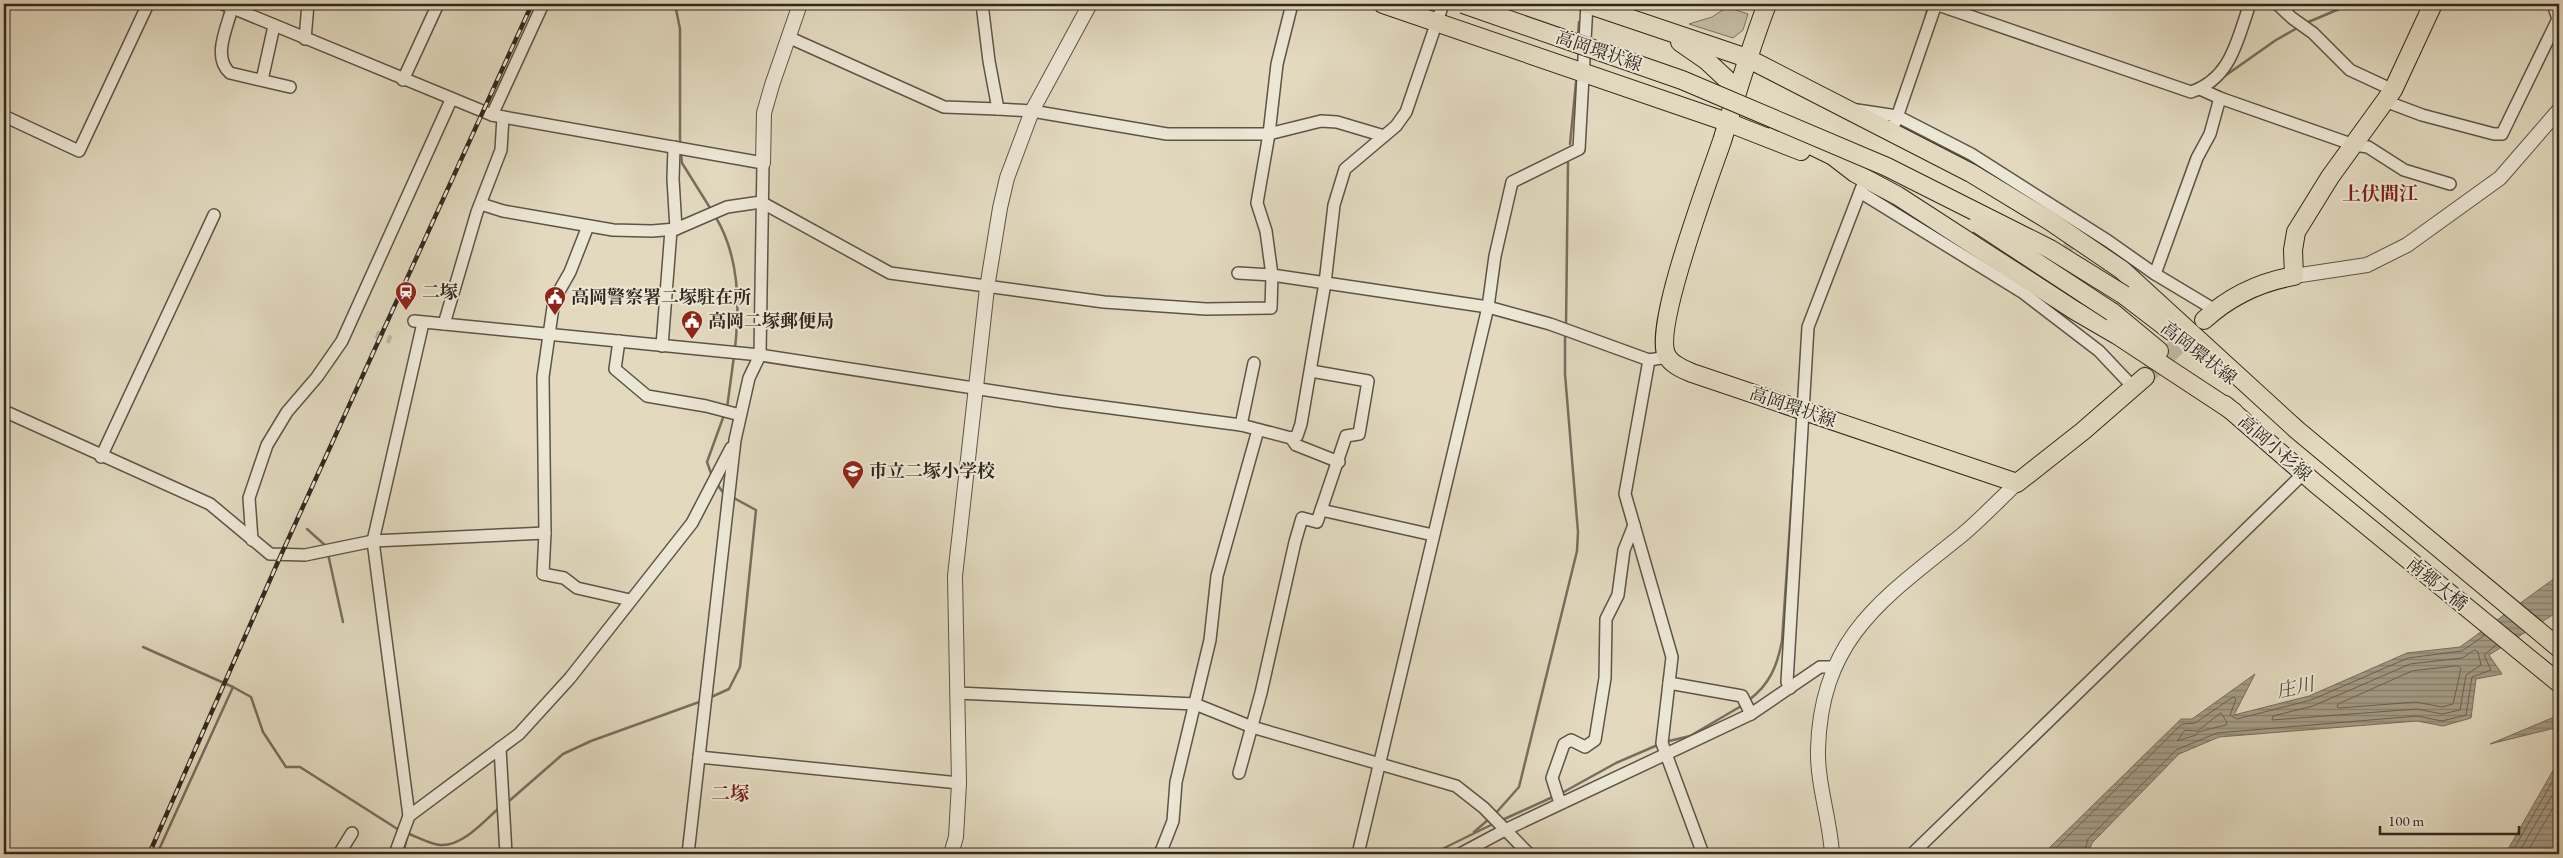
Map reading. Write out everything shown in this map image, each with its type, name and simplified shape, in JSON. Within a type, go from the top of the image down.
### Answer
[{"type":"main road","points":[[1383,4],[1437,21],[1679,108],[1727,122],[1906,201],[2234,412]]},
{"type":"main road","name":"高岡環状線","points":[[1463,4],[1682,80],[1887,167],[2050,249],[2124,295],[2297,430]]},
{"type":"main road","points":[[1587,4],[1747,58],[1842,107],[1895,124],[2050,221],[2122,270],[2171,318],[2297,430]]},
{"type":"main road","points":[[1667,357],[1665,347],[1668,317],[1693,219],[1767,4]]},
{"type":"main road","points":[[2209,315],[2239,294],[2269,281],[2294,276],[2293,250],[2296,232],[2330,177],[2389,96],[2433,4]]},
{"type":"main road","points":[[1666,32],[1706,60],[1779,129],[1833,156],[1860,181]]},
{"type":"main road","points":[[1679,108],[1737,91],[1760,76],[1777,74]]},
{"type":"main road","name":"高岡環状線","points":[[1887,167],[2112,312],[2234,412]]},
{"type":"main road","name":"高岡環状線","points":[[1667,357],[1677,367],[1692,373],[2017,483]]},
{"type":"main road","points":[[2017,483],[2139,383]]},
{"type":"main road","name":"高岡小杉線","points":[[2234,412],[2310,479]]},
{"type":"main road","name":"高岡小杉線","points":[[2297,430],[2334,462]]},
{"type":"main road","name":"南郷大橋","points":[[2334,462],[2559,648]]},
{"type":"main road","name":"南郷大橋","points":[[2310,479],[2559,683]]},
{"type":"street","points":[[4,116],[79,151],[148,4]]},
{"type":"street","points":[[305,39],[308,4]]},
{"type":"street","points":[[403,80],[438,4]]},
{"type":"street","points":[[444,324],[481,204],[501,150],[498,116],[542,4]]},
{"type":"street","points":[[688,854],[735,440],[749,378],[760,355],[761,202],[764,113],[800,4]]},
{"type":"street","points":[[982,4],[988,61],[998,110]]},
{"type":"street","points":[[950,854],[956,836],[959,783],[955,576],[986,288],[1007,178],[1032,111],[1090,4]]},
{"type":"street","points":[[481,204],[503,211],[588,226],[613,230],[652,232],[674,229],[727,207],[761,202],[890,273],[986,288],[1104,302],[1206,309],[1271,308],[1272,275],[1266,231],[1257,203],[1269,134],[1277,64],[1292,4]]},
{"type":"street","points":[[396,854],[409,816],[373,542],[418,322],[760,355],[975,389],[1240,425],[1291,438],[1297,436],[1311,371],[1325,283],[1334,205],[1344,169],[1396,126],[1406,112],[1443,4]]},
{"type":"street","points":[[1358,854],[1432,536],[1488,307],[1495,256],[1512,182],[1579,150],[1587,4]]},
{"type":"street","points":[[2209,315],[2108,241],[1971,154],[1895,124],[1937,4],[2191,92],[2200,89],[2211,81],[2228,65],[2250,4]]},
{"type":"street","points":[[2277,4],[2313,33],[2350,70],[2389,96],[2422,115],[2494,134],[2502,134],[2558,19],[2553,4]]},
{"type":"street","points":[[290,87],[230,73],[223,66],[220,56],[227,5],[450,100],[498,116],[762,163]]},
{"type":"street","points":[[262,80],[274,26]]},
{"type":"street","points":[[788,37],[944,107],[1032,111],[1167,134],[1269,134],[1321,121],[1337,122],[1384,136]]},
{"type":"street","points":[[2200,89],[2220,98],[2354,145],[2368,147],[2404,170],[2450,184]]},
{"type":"street","points":[[2155,274],[2197,158],[2210,134],[2220,98]]},
{"type":"street","points":[[252,540],[248,498],[267,445],[286,412],[317,377],[342,341],[450,100]]},
{"type":"street","points":[[2294,276],[2367,265],[2407,245],[2500,178],[2559,110]]},
{"type":"street","points":[[2539,133],[2559,121]]},
{"type":"street","points":[[662,346],[674,229],[672,179],[674,148]]},
{"type":"street","points":[[1790,688],[1788,682],[1808,327],[1860,181],[2022,292],[2139,383]]},
{"type":"street","points":[[101,457],[214,215]]},
{"type":"street","points":[[588,226],[570,272],[554,300],[548,335],[543,377],[545,533],[543,574],[564,578],[577,588],[630,600]]},
{"type":"street","points":[[1238,273],[1272,275],[1488,307],[1550,324],[1649,360],[1667,357]]},
{"type":"street","points":[[619,341],[615,369],[647,396],[740,414]]},
{"type":"street","points":[[1649,360],[1625,494],[1672,657],[1662,743],[1703,854]]},
{"type":"street","points":[[1240,425],[1254,363]]},
{"type":"street","points":[[1239,773],[1252,727],[1302,518],[1317,522],[1339,462],[1346,436],[1359,434],[1368,381],[1311,371]]},
{"type":"street","points":[[4,411],[101,457],[210,504],[270,554],[281,556],[305,555],[373,542],[545,533]]},
{"type":"street","points":[[1160,854],[1173,821],[1176,782],[1210,640],[1217,576],[1258,430]]},
{"type":"street","points":[[1291,438],[1296,445],[1339,462]]},
{"type":"street","points":[[409,816],[500,748],[531,722],[570,678],[692,523],[735,440]]},
{"type":"street","points":[[1912,854],[2310,479]]},
{"type":"street","points":[[1832,854],[1818,751],[1820,718],[1835,667],[1864,618],[1884,598],[1963,534],[2017,483]]},
{"type":"street","points":[[1321,510],[1432,536]]},
{"type":"street","points":[[1560,804],[1552,778],[1564,744],[1571,740],[1585,747],[1595,740],[1605,678],[1606,619],[1618,594],[1624,550],[1634,525]]},
{"type":"street","points":[[1460,854],[1505,830],[1665,753],[1751,714],[1820,667],[1835,667]]},
{"type":"street","points":[[1669,683],[1742,696],[1751,714]]},
{"type":"street","points":[[957,693],[1196,704],[1252,727],[1456,786],[1484,808],[1529,854]]},
{"type":"street","points":[[500,748],[506,854]]},
{"type":"street","points":[[699,757],[959,783]]},
{"type":"street","points":[[339,854],[352,833]]},
{"type":"shaded area","points":[[1727,7],[1748,14],[1743,30],[1733,38],[1689,24],[1712,17]]},
{"type":"water","points":[[2559,575],[2559,611],[2489,655],[2502,674],[2476,679],[2471,718],[2443,726],[2417,721],[2219,737],[2179,754],[2092,843],[2088,854],[2043,854],[2181,719],[2192,719],[2255,674],[2234,715],[2309,696],[2407,653],[2460,647]]},
{"type":"water","points":[[2559,715],[2559,727],[2490,744]]},
{"type":"water","points":[[2559,760],[2559,854],[2505,854],[2507,851]]},
{"type":"waterway","points":[[675,4],[680,29],[680,145]]},
{"type":"waterway","points":[[2306,23],[2351,4]]},
{"type":"waterway","points":[[1923,26],[1927,11],[1931,12]]},
{"type":"waterway","points":[[1578,37],[1579,22]]},
{"type":"waterway","points":[[2222,78],[2276,40],[2299,27]]},
{"type":"waterway","points":[[1570,144],[1576,82]]},
{"type":"waterway","points":[[1895,105],[1900,92]]},
{"type":"waterway","points":[[681,153],[682,163],[712,211]]},
{"type":"waterway","points":[[1566,326],[1568,163]]},
{"type":"waterway","points":[[715,216],[729,247],[736,280],[737,331],[735,348]]},
{"type":"waterway","points":[[1801,357],[1803,330]]},
{"type":"waterway","points":[[1495,814],[1519,787],[1577,551],[1578,532],[1565,374],[1565,334]]},
{"type":"waterway","points":[[727,408],[734,356]]},
{"type":"waterway","points":[[712,476],[707,462],[724,415]]},
{"type":"waterway","points":[[1749,700],[1762,688],[1772,674],[1782,641],[1797,422]]},
{"type":"waterway","points":[[717,484],[724,494]]},
{"type":"waterway","points":[[709,698],[729,689],[740,667],[756,510],[732,497]]},
{"type":"waterway","points":[[307,529],[326,546]]},
{"type":"waterway","points":[[328,554],[343,622]]},
{"type":"waterway","points":[[143,647],[233,687]]},
{"type":"waterway","points":[[157,854],[233,687],[251,697],[263,732],[286,767],[300,767],[399,830]]},
{"type":"waterway","points":[[508,802],[563,754],[591,741],[702,701]]},
{"type":"waterway","points":[[1665,742],[1690,736],[1743,705]]},
{"type":"waterway","points":[[1560,794],[1616,763],[1660,744]]},
{"type":"waterway","points":[[1500,821],[1555,796]]},
{"type":"waterway","points":[[407,833],[432,843],[448,845],[464,838],[499,808]]},
{"type":"waterway","points":[[1474,832],[1489,819]]},
{"type":"waterway","points":[[1432,854],[1493,824]]},
{"type":"waterway","points":[[403,854],[408,834]]},
{"type":"tunnel","points":[[2054,259],[2082,235]]},
{"type":"tunnel","points":[[2145,377],[2202,322]]},
{"type":"tunnel","points":[[376,334],[391,340]]},
{"type":"railway","points":[[149,854],[281,555],[532,4]]},
{"type":"place","name":"二塚","points":[[406,311]]},
{"type":"place","name":"高岡警察署二塚駐在所","points":[[555,316]]},
{"type":"place","name":"高岡二塚郵便局","points":[[692,340]]},
{"type":"place","name":"市立二塚小学校","points":[[853,490]]},
{"type":"district","name":"上伏間江","points":[[2380,193]]},
{"type":"district","name":"二塚","points":[[730,793]]},
{"type":"water label","name":"庄川","points":[[2295,687]]}]
